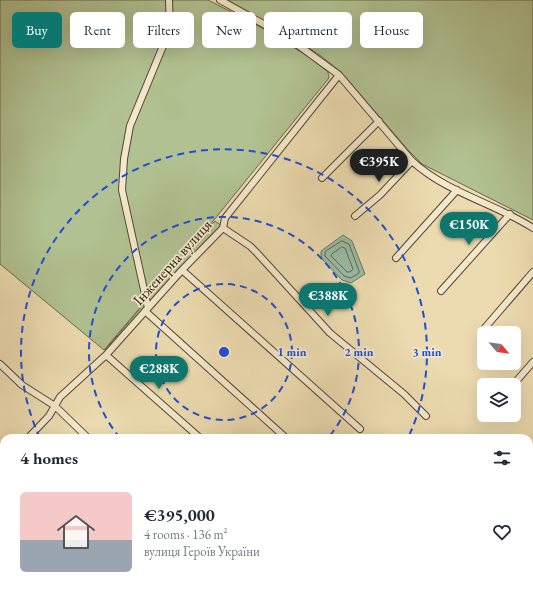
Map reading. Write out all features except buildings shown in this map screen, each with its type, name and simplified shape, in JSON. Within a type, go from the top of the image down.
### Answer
[{"type":"street","points":[[169,0],[170,29],[130,126],[124,158],[122,190],[147,310],[282,434]]},
{"type":"street","points":[[220,0],[287,37],[339,75],[412,161],[433,178],[510,214],[533,228]]},
{"type":"street","name":"Інженерна вулиця","points":[[32,434],[49,416],[60,397],[106,355],[182,270],[223,228],[225,218],[339,75]]},
{"type":"street","points":[[322,178],[379,121]]},
{"type":"street","points":[[355,216],[377,199],[412,161]]},
{"type":"street","points":[[396,258],[457,190]]},
{"type":"street","points":[[441,291],[510,214]]},
{"type":"street","points":[[223,228],[250,246],[330,333],[404,394],[426,416]]},
{"type":"street","points":[[182,270],[360,428]]},
{"type":"street","points":[[486,326],[533,272]]},
{"type":"street","points":[[106,355],[195,434]]},
{"type":"street","points":[[520,378],[533,362]]},
{"type":"street","points":[[0,364],[22,385],[55,406],[84,434]]},
{"type":"shaded area","points":[[0,0],[208,0],[231,12],[202,12],[202,48],[256,48],[256,25],[264,29],[264,48],[295,48],[328,72],[329,78],[205,231],[215,221],[222,226],[108,353],[105,350],[191,248],[104,350],[0,264]]},
{"type":"shaded area","points":[[223,0],[533,0],[533,220],[422,164],[341,72],[309,48],[352,48],[352,12],[264,12],[264,22],[256,18],[256,12],[246,12]]},
{"type":"water","points":[[343,235],[352,241],[365,274],[351,283],[342,280],[321,258],[321,251]]}]
